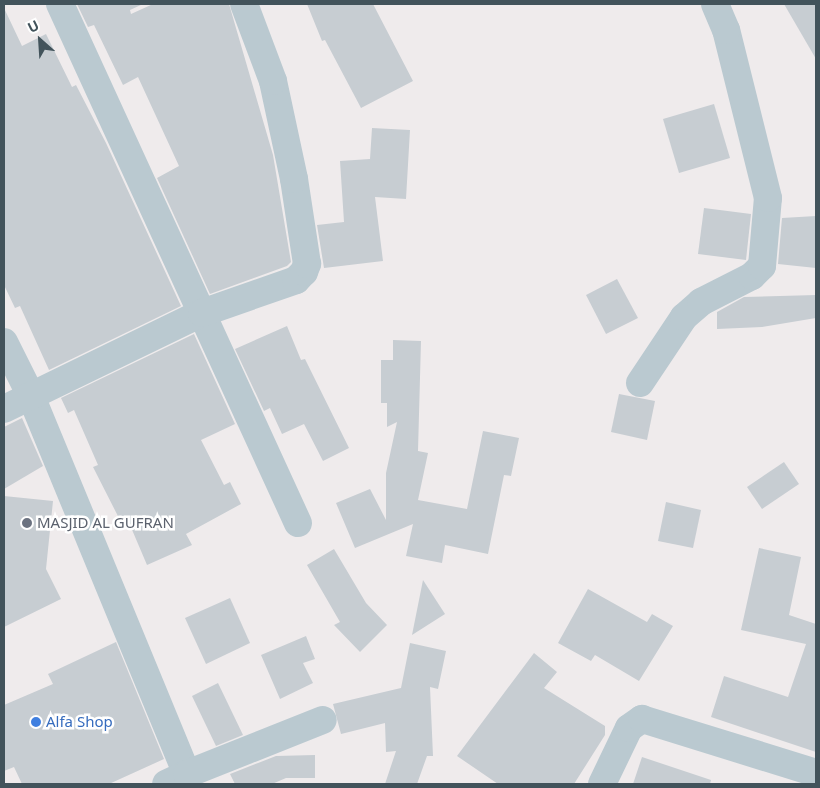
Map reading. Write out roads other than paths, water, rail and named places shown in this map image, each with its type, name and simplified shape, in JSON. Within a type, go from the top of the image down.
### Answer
[{"type":"street","points":[[60,4],[298,523]]},
{"type":"street","points":[[4,409],[202,313],[296,280],[307,264],[294,179],[273,81],[244,4]]},
{"type":"street","points":[[640,383],[684,317],[701,302],[752,276],[762,266],[768,198],[726,30],[715,4]]},
{"type":"street","points":[[4,342],[31,396],[177,779],[323,720]]},
{"type":"street","points":[[602,784],[629,728],[642,719],[816,773]]},
{"type":"place","name":"MASJID AL GUFRAN","points":[[27,523]]},
{"type":"place","name":"Alfa Shop","points":[[36,722]]}]
